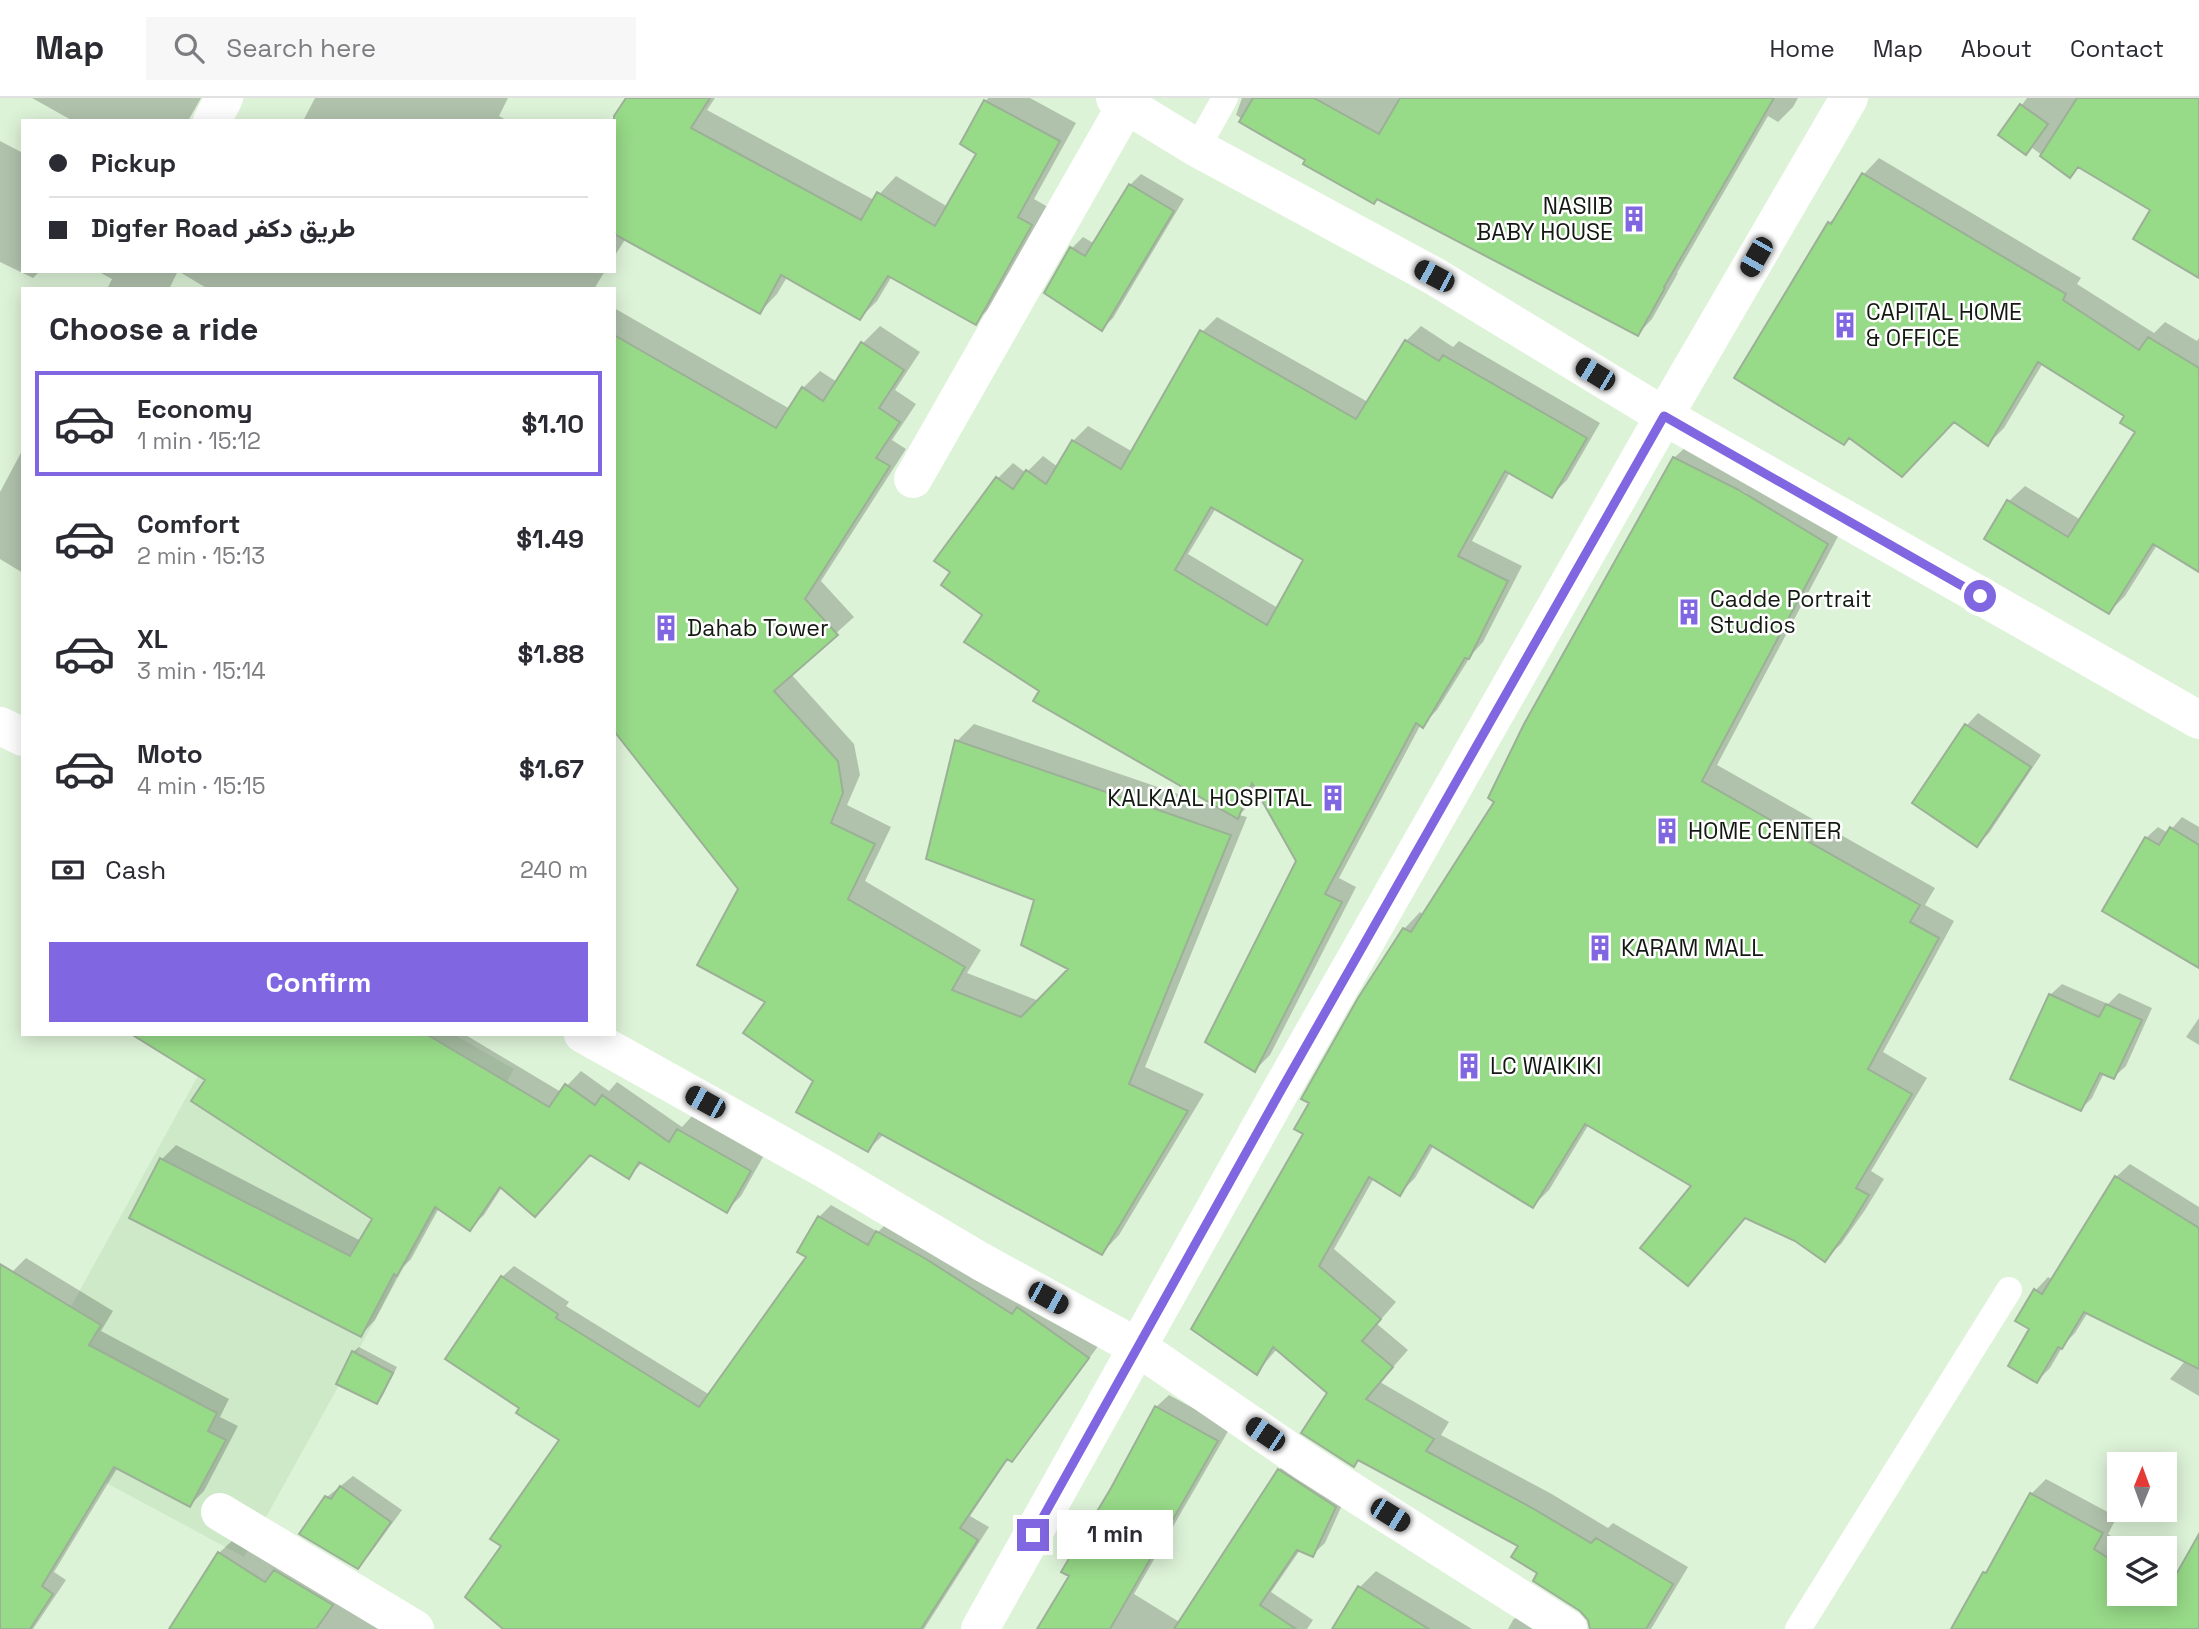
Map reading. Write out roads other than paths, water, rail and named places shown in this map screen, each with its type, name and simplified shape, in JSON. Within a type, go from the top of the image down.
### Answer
[{"type":"street","points":[[213,119],[225,98]]},
{"type":"street","points":[[980,1629],[1280,1092],[1664,416],[1849,98]]},
{"type":"street","points":[[913,479],[1121,102],[1197,148],[1434,276],[1664,416],[2199,720]]},
{"type":"street","points":[[0,726],[21,736]]},
{"type":"street","points":[[587,1036],[826,1170],[980,1261],[1139,1348],[1307,1463],[1568,1629]]},
{"type":"street","points":[[220,1511],[415,1629]]},
{"type":"lane","points":[[1197,148],[1224,98]]},
{"type":"lane","points":[[1798,1629],[2009,1290]]},
{"type":"place","name":"NASIIB BABY HOUSE","points":[[1634,219]]},
{"type":"place","name":"CAPITAL HOME & OFFICE","points":[[1845,325]]},
{"type":"place","name":"Cadde Portrait Studios","points":[[1689,612]]},
{"type":"place","name":"Dahab Tower","points":[[666,628]]},
{"type":"place","name":"KALKAAL HOSPITAL","points":[[1333,798]]},
{"type":"place","name":"HOME CENTER","points":[[1667,831]]},
{"type":"place","name":"KARAM MALL","points":[[1600,948]]},
{"type":"place","name":"LC WAIKIKI","points":[[1469,1066]]}]
